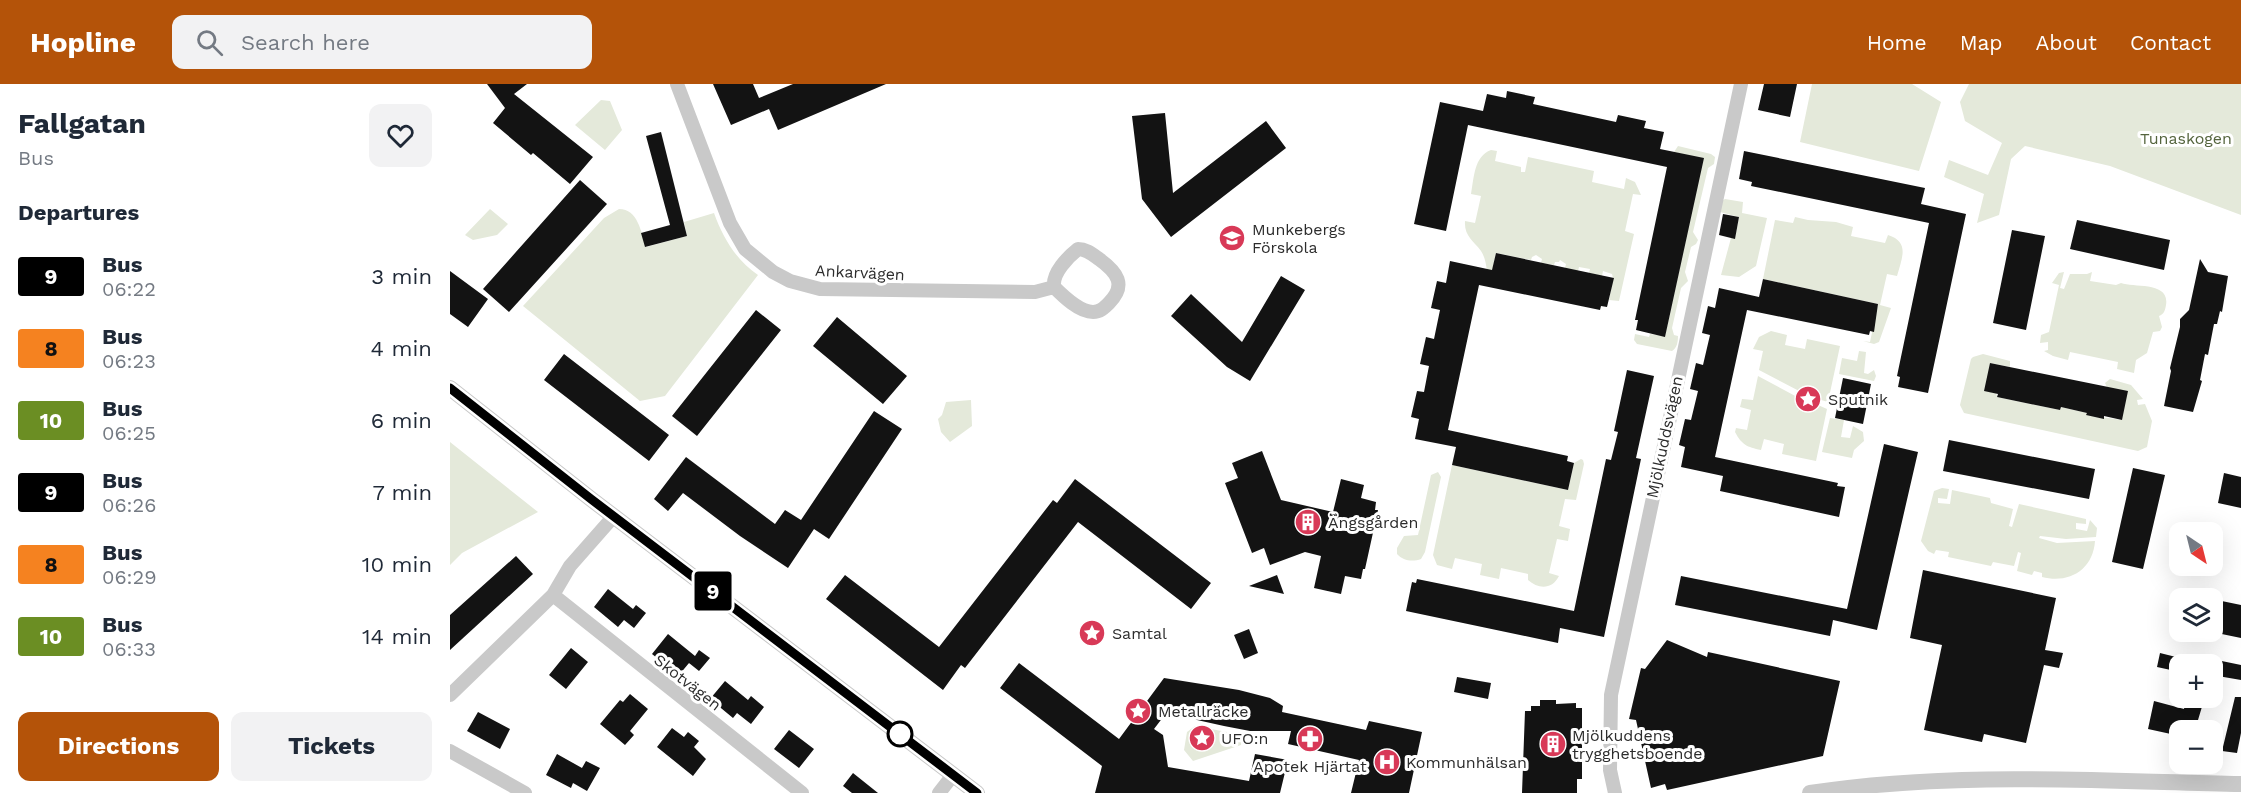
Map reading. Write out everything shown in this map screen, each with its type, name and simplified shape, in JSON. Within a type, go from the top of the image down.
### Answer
[{"type":"street","name":"Ankarvägen","points":[[677,84],[730,223],[745,249],[773,272],[804,286],[847,291],[1035,292],[1054,287]]},
{"type":"street","name":"Mjölkuddsvägen","points":[[1615,793],[1610,770],[1611,695],[1741,84]]},
{"type":"street","points":[[1078,249],[1084,249],[1102,261],[1119,282],[1118,290],[1111,302],[1102,310],[1094,312],[1077,306],[1054,287],[1053,281],[1078,249]]},
{"type":"street","points":[[450,388],[977,793]]},
{"type":"street","points":[[450,695],[554,595],[570,566],[614,516]]},
{"type":"street","name":"Skotvägen","points":[[554,595],[802,793]]},
{"type":"street","points":[[450,751],[525,793]]},
{"type":"street","points":[[939,793],[953,775]]},
{"type":"street","points":[[1810,793],[1922,780],[1996,778],[2241,784]]},
{"type":"green space","points":[[1812,84],[1912,84],[1941,102],[1919,171],[1800,142]]},
{"type":"green space","name":"Tunaskogen","points":[[1969,84],[2241,84],[2241,215],[2110,166],[2025,146],[2011,159],[1999,215],[1977,223],[1984,194],[1944,177],[1949,160],[1988,175],[2002,143],[1965,121],[1960,102]]},
{"type":"green space","points":[[601,100],[610,101],[622,130],[605,150],[575,125]]},
{"type":"green space","points":[[1678,146],[1715,157],[1714,164],[1708,168],[1693,232],[1698,240],[1691,247],[1685,272],[1688,281],[1681,288],[1672,328],[1678,340],[1672,351],[1637,344],[1634,340],[1635,334],[1649,337],[1650,334],[1665,336],[1703,159],[1674,152]]},
{"type":"green space","points":[[1491,150],[1497,151],[1495,161],[1521,167],[1521,172],[1525,172],[1528,157],[1594,171],[1592,182],[1624,189],[1626,178],[1635,182],[1641,195],[1633,194],[1625,231],[1634,234],[1619,301],[1609,300],[1612,274],[1603,271],[1602,276],[1589,273],[1590,269],[1579,267],[1578,271],[1565,268],[1566,264],[1560,260],[1554,265],[1541,263],[1542,259],[1536,255],[1531,260],[1496,253],[1492,272],[1487,271],[1482,253],[1468,234],[1465,221],[1475,223],[1481,196],[1471,194],[1474,175],[1481,157]]},
{"type":"green space","points":[[1725,199],[1743,202],[1742,213],[1767,218],[1756,266],[1739,277],[1721,275],[1731,238],[1735,238],[1739,217],[1720,212],[1720,202]]},
{"type":"green space","points":[[490,209],[508,224],[497,235],[473,240],[465,235]]},
{"type":"green space","points":[[619,209],[635,217],[646,247],[687,236],[684,222],[714,213],[731,248],[758,275],[665,396],[640,401],[523,306],[604,218]]},
{"type":"green space","points":[[1795,217],[1836,222],[1853,227],[1851,236],[1885,243],[1888,235],[1895,238],[1902,246],[1901,263],[1897,276],[1887,274],[1880,305],[1891,308],[1879,342],[1874,344],[1863,341],[1870,342],[1878,304],[1763,279],[1775,220],[1793,223]]},
{"type":"green space","points":[[2064,272],[2060,288],[2064,289],[2070,274],[2092,272],[2090,281],[2150,287],[2162,292],[2166,297],[2164,312],[2159,316],[2162,327],[2160,331],[2153,332],[2147,353],[2136,360],[2134,373],[2117,369],[2118,362],[2070,352],[2068,360],[2044,351],[2048,350],[2048,342],[2040,343],[2041,335],[2049,332],[2059,285],[2052,283],[2059,273]]},
{"type":"green space","points":[[1771,331],[1787,335],[1785,345],[1805,349],[1807,339],[1840,346],[1828,402],[1818,399],[1812,391],[1803,393],[1759,370],[1763,351],[1753,349],[1759,337]]},
{"type":"green space","points":[[1859,351],[1866,352],[1864,373],[1868,374],[1874,370],[1876,376],[1874,381],[1839,374],[1842,358],[1857,361]]},
{"type":"green space","points":[[1983,354],[2010,361],[2010,367],[1990,363],[1997,397],[2122,420],[2105,383],[2110,379],[2131,385],[2143,399],[2137,400],[2138,405],[2145,404],[2152,421],[2147,447],[2138,451],[1964,413],[1960,405],[1971,359]]},
{"type":"green space","points":[[1758,376],[1799,398],[1800,403],[1806,408],[1818,405],[1827,409],[1816,461],[1782,454],[1784,444],[1764,439],[1761,450],[1745,445],[1740,440],[1735,432],[1736,428],[1747,430],[1751,410],[1740,407],[1742,399],[1753,400]]},
{"type":"green space","points":[[971,400],[972,426],[950,442],[941,432],[938,419],[942,415],[946,402]]},
{"type":"green space","points":[[1830,418],[1844,420],[1841,437],[1850,438],[1853,426],[1863,432],[1864,441],[1854,450],[1852,458],[1822,452]]},
{"type":"green space","points":[[450,442],[538,512],[462,553],[450,565]]},
{"type":"green space","points":[[1581,459],[1584,464],[1576,500],[1565,499],[1559,526],[1570,529],[1568,541],[1557,539],[1549,573],[1559,576],[1553,584],[1545,587],[1536,585],[1528,580],[1528,574],[1501,568],[1499,579],[1480,575],[1482,564],[1455,558],[1452,569],[1437,565],[1433,555],[1452,465],[1568,490],[1574,463]]},
{"type":"green space","points":[[1438,472],[1441,477],[1425,552],[1421,559],[1411,561],[1405,559],[1397,554],[1397,548],[1404,536],[1418,535],[1431,475]]},
{"type":"green space","points":[[1942,488],[1949,489],[1947,499],[1938,498],[1938,503],[1950,504],[1952,490],[1990,498],[1991,503],[2013,509],[2009,526],[2012,527],[2019,504],[2086,519],[2086,524],[2076,523],[2076,529],[2087,531],[2090,520],[2097,528],[2096,537],[2066,539],[2040,536],[2039,538],[2057,543],[2095,541],[2090,560],[2078,572],[2070,576],[2052,579],[2042,577],[2042,573],[2034,571],[2032,575],[2017,571],[2021,553],[2018,552],[2014,566],[1993,562],[1991,566],[1948,557],[1949,552],[1936,550],[1934,554],[1928,551],[1921,541],[1934,491]]},
{"type":"green space","points":[[1195,726],[1243,735],[1241,745],[1193,761],[1184,750],[1187,732]]},
{"type":"building","points":[[487,84],[527,84],[514,94],[593,157],[570,184],[493,123],[505,108]]},
{"type":"building","points":[[713,84],[753,84],[759,98],[793,84],[886,84],[778,130],[769,109],[731,125]]},
{"type":"building","points":[[1764,84],[1797,84],[1790,117],[1758,110]]},
{"type":"building","points":[[1507,91],[1535,97],[1533,104],[1616,122],[1618,115],[1646,121],[1644,128],[1664,132],[1660,149],[1704,158],[1665,337],[1636,330],[1638,320],[1635,320],[1667,167],[1468,125],[1446,231],[1414,224],[1440,102],[1483,111],[1487,94],[1506,98]]},
{"type":"building","points":[[1165,113],[1173,193],[1266,121],[1286,148],[1171,237],[1142,199],[1132,116]]},
{"type":"building","points":[[661,132],[687,236],[645,247],[641,233],[670,225],[646,136]]},
{"type":"building","points":[[1744,151],[1925,188],[1921,204],[1966,214],[1928,393],[1898,387],[1900,377],[1897,376],[1929,223],[1751,186],[1752,182],[1739,179]]},
{"type":"building","points":[[580,180],[607,204],[509,312],[483,289]]},
{"type":"building","points":[[1723,214],[1739,217],[1735,239],[1719,235]]},
{"type":"building","points":[[2077,220],[2170,240],[2164,270],[2070,249]]},
{"type":"building","points":[[2012,230],[2045,236],[2026,330],[1993,323]]},
{"type":"building","points":[[1496,253],[1614,278],[1607,307],[1601,306],[1600,310],[1479,285],[1448,430],[1568,456],[1567,461],[1574,463],[1568,490],[1452,465],[1456,447],[1415,439],[1419,419],[1411,417],[1417,391],[1424,392],[1429,366],[1420,364],[1426,337],[1434,339],[1440,310],[1431,308],[1437,281],[1446,283],[1450,261],[1492,270]]},
{"type":"building","points":[[2200,259],[2208,272],[2228,276],[2222,312],[2220,311],[2217,324],[2214,324],[2208,355],[2205,354],[2200,380],[2202,381],[2193,412],[2164,406],[2180,319],[2189,310]]},
{"type":"building","points":[[450,271],[488,299],[468,327],[450,314]]},
{"type":"building","points":[[1281,276],[1305,290],[1250,381],[1227,367],[1171,316],[1191,294],[1242,342]]},
{"type":"building","points":[[1763,279],[1878,304],[1874,332],[1870,331],[1869,335],[1747,310],[1715,457],[1838,483],[1837,486],[1845,487],[1839,517],[1720,491],[1723,476],[1681,467],[1685,447],[1679,445],[1685,419],[1691,420],[1698,391],[1690,389],[1696,363],[1703,365],[1710,335],[1702,333],[1708,306],[1715,308],[1719,288],[1759,297]]},
{"type":"building","points":[[756,310],[781,330],[697,436],[672,416]]},
{"type":"building","points":[[837,317],[907,376],[883,404],[813,346]]},
{"type":"building","points":[[564,354],[669,435],[649,461],[544,380]]},
{"type":"building","points":[[1990,363],[2128,391],[2122,420],[2104,416],[2104,419],[2061,407],[2060,410],[1997,397],[1998,394],[1984,391]]},
{"type":"building","points":[[1627,370],[1654,376],[1636,458],[1641,459],[1604,637],[1560,628],[1558,643],[1406,611],[1412,582],[1416,583],[1417,579],[1574,611],[1606,459],[1611,460],[1618,432],[1614,431]]},
{"type":"building","points":[[1843,378],[1871,384],[1863,424],[1835,418]]},
{"type":"building","points":[[874,411],[902,429],[829,539],[814,529],[788,568],[740,536],[683,493],[668,511],[654,499],[686,457],[775,524],[785,510],[801,520]]},
{"type":"building","points":[[1949,440],[2095,469],[2089,499],[1943,471]]},
{"type":"building","points":[[1884,444],[1918,452],[1877,630],[1833,620],[1830,636],[1675,605],[1681,576],[1847,609]]},
{"type":"building","name":"Ängsgården","points":[[1262,451],[1281,500],[1333,512],[1341,479],[1364,485],[1361,498],[1376,502],[1375,510],[1378,510],[1365,569],[1363,569],[1361,579],[1345,576],[1341,594],[1314,588],[1321,556],[1305,552],[1270,565],[1264,548],[1252,553],[1225,483],[1238,478],[1232,463]]},
{"type":"building","points":[[2133,468],[2165,475],[2143,569],[2112,562]]},
{"type":"building","points":[[2224,473],[2241,477],[2241,508],[2218,503]]},
{"type":"building","points":[[1075,479],[1211,583],[1191,609],[1078,522],[965,668],[961,665],[943,690],[826,599],[845,575],[939,647],[1053,500],[1057,503]]},
{"type":"building","points":[[516,556],[533,574],[450,650],[450,615]]},
{"type":"building","points":[[1923,570],[2056,598],[2045,650],[2063,653],[2059,668],[2044,665],[2026,743],[1984,734],[1982,742],[1924,730],[1942,645],[1910,638]]},
{"type":"building","points":[[1277,575],[1284,594],[1249,586]]},
{"type":"building","points":[[608,589],[633,609],[636,605],[646,613],[634,628],[624,620],[618,627],[594,607]]},
{"type":"building","points":[[2223,601],[2241,605],[2241,638],[2223,634]]},
{"type":"building","points":[[1249,629],[1258,653],[1244,659],[1234,635]]},
{"type":"building","points":[[668,634],[695,656],[699,650],[710,658],[699,671],[689,663],[679,675],[660,663],[662,662],[652,654]]},
{"type":"building","points":[[1667,640],[1707,657],[1708,652],[1840,681],[1823,756],[1667,790],[1665,784],[1651,788],[1636,720],[1629,719],[1641,668],[1645,669]]},
{"type":"building","points":[[571,648],[588,662],[566,689],[549,675]]},
{"type":"building","points":[[2160,653],[2169,655],[2169,670],[2157,667]]},
{"type":"building","points":[[2223,661],[2241,665],[2241,680],[2223,677]]},
{"type":"building","points":[[1019,663],[1119,739],[1164,678],[1239,690],[1270,698],[1283,706],[1282,712],[1366,730],[1369,721],[1422,732],[1409,793],[1351,793],[1359,760],[1288,744],[1291,731],[1250,731],[1197,720],[1170,708],[1154,729],[1163,735],[1168,767],[1249,781],[1255,754],[1288,760],[1280,793],[1095,793],[1102,766],[1000,688]]},
{"type":"building","points":[[1457,677],[1491,683],[1488,699],[1454,692]]},
{"type":"building","points":[[725,681],[748,700],[751,696],[764,707],[751,724],[737,713],[733,718],[710,699]]},
{"type":"building","points":[[630,694],[648,709],[630,731],[634,735],[625,745],[600,724],[620,700],[623,702]]},
{"type":"building","points":[[2235,697],[2241,697],[2241,733],[2237,753],[2223,751]]},
{"type":"building","name":"Mjölkuddens trygghetsboende","points":[[1540,700],[1556,700],[1556,704],[1576,703],[1576,708],[1582,708],[1582,779],[1577,779],[1577,793],[1522,793],[1525,711],[1531,711],[1531,706],[1540,706]]},
{"type":"building","points":[[2154,701],[2169,705],[2169,708],[2202,708],[2198,720],[2169,720],[2169,734],[2148,729]]},
{"type":"building","points":[[478,712],[510,729],[500,749],[467,731]]},
{"type":"building","points":[[672,728],[684,737],[688,732],[699,741],[694,747],[706,759],[693,776],[657,747]]},
{"type":"building","points":[[789,730],[814,749],[799,768],[774,749]]},
{"type":"building","points":[[557,754],[582,768],[586,761],[600,768],[587,791],[573,783],[571,788],[546,775]]},
{"type":"building","points":[[853,773],[878,793],[852,793],[843,786]]},
{"type":"bus line","name":"9","points":[[450,388],[591,499],[977,793]]},
{"type":"place","name":"Munkebergs Förskola","points":[[1232,238]]},
{"type":"place","name":"Sputnik","points":[[1808,399]]},
{"type":"place","name":"Ängsgården","points":[[1308,522]]},
{"type":"place","name":"Samtal","points":[[1092,633]]},
{"type":"place","name":"Metallräcke","points":[[1138,711]]},
{"type":"place","name":"UFO:n","points":[[1202,738]]},
{"type":"place","name":"Apotek Hjärtat","points":[[1310,739]]},
{"type":"place","name":"Mjölkuddens trygghetsboende","points":[[1553,744]]},
{"type":"place","name":"Kommunhälsan","points":[[1387,762]]}]
